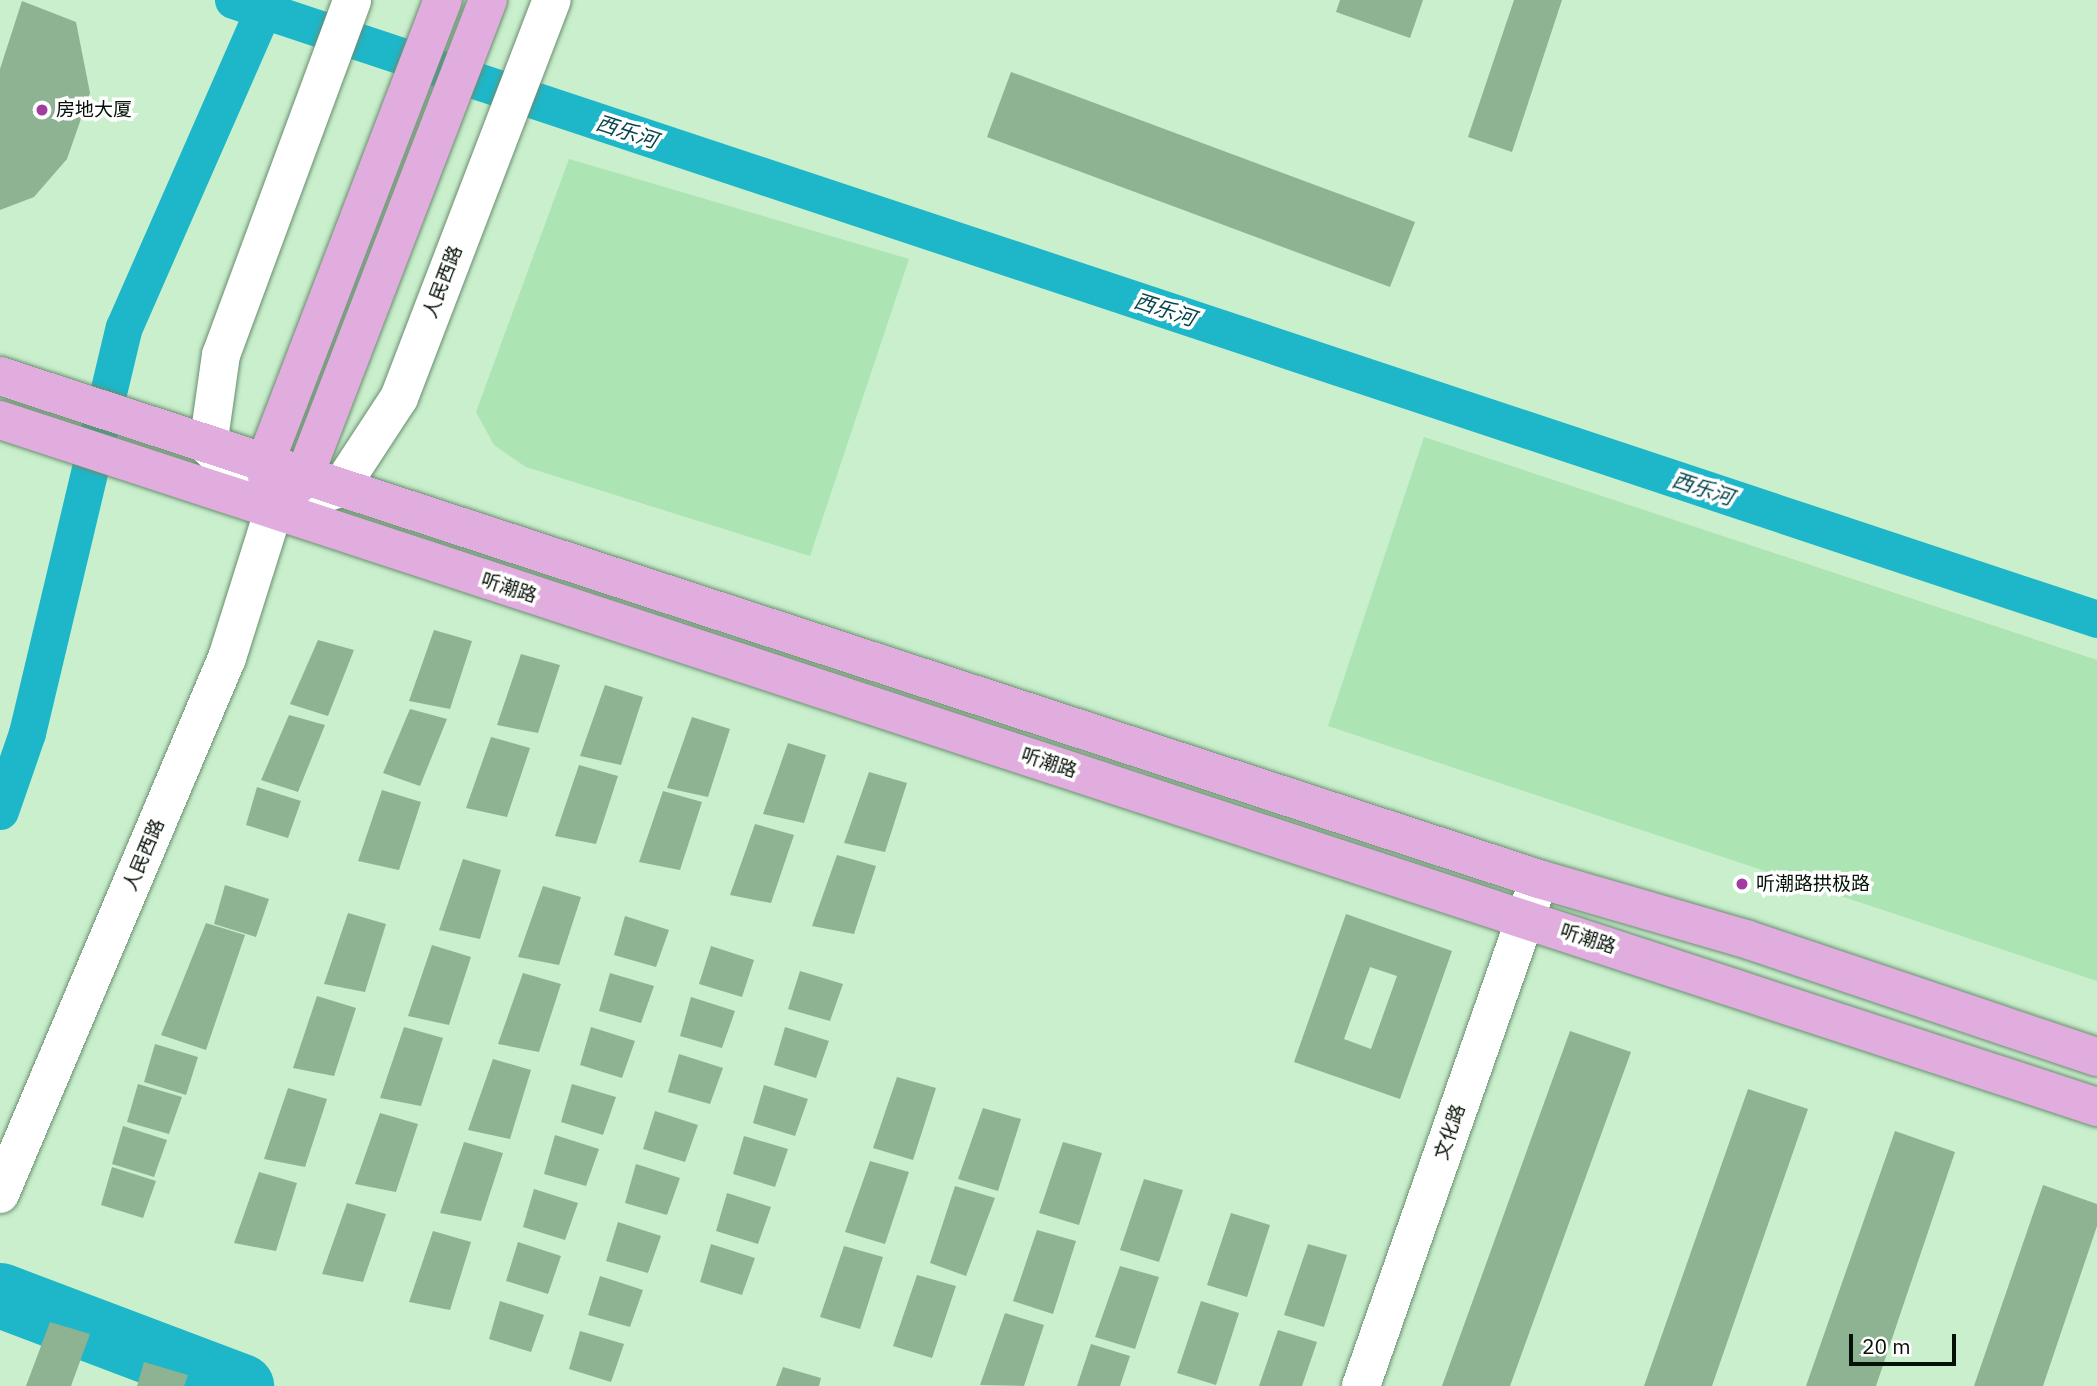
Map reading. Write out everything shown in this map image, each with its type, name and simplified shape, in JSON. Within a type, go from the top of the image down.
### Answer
[{"type":"main road","points":[[265,463],[443,0]]},
{"type":"main road","name":"人民西路","points":[[273,512],[304,477],[488,0]]},
{"type":"main road","points":[[0,376],[1539,879],[1746,939],[2097,1057]]},
{"type":"main road","name":"听潮路","points":[[0,420],[273,512],[2097,1107]]},
{"type":"main road","name":"人民西路","points":[[265,463],[273,512]]},
{"type":"street","points":[[341,488],[273,512],[208,446],[221,355],[352,0]]},
{"type":"street","name":"人民西路","points":[[341,488],[399,398],[548,11]]},
{"type":"street","name":"人民西路","points":[[0,1194],[227,658],[273,512]]},
{"type":"street","name":"文化路","points":[[1361,1386],[1539,879]]},
{"type":"green space","points":[[569,159],[909,259],[810,556],[526,467],[494,445],[476,412]]},
{"type":"green space","points":[[1424,437],[2097,660],[2097,981],[1328,726]]},
{"type":"building","points":[[1340,0],[1423,0],[1410,38],[1336,12]]},
{"type":"building","points":[[1514,0],[1562,0],[1512,152],[1468,137]]},
{"type":"building","name":"房地大厦","points":[[22,1],[76,22],[90,93],[67,159],[34,197],[0,210],[0,69]]},
{"type":"building","points":[[1011,72],[1415,222],[1390,287],[987,137]]},
{"type":"building","points":[[434,630],[472,641],[450,709],[409,701]]},
{"type":"building","points":[[318,640],[354,650],[328,716],[290,704]]},
{"type":"building","points":[[521,654],[560,665],[538,733],[497,725]]},
{"type":"building","points":[[605,685],[643,697],[621,765],[580,756]]},
{"type":"building","points":[[410,709],[447,719],[420,786],[383,773]]},
{"type":"building","points":[[289,715],[325,725],[298,792],[261,780]]},
{"type":"building","points":[[692,717],[730,729],[708,797],[667,788]]},
{"type":"building","points":[[491,737],[530,748],[507,817],[466,808]]},
{"type":"building","points":[[788,743],[826,755],[804,823],[763,814]]},
{"type":"building","points":[[579,765],[618,776],[596,844],[555,836]]},
{"type":"building","points":[[869,772],[907,783],[885,852],[844,843]]},
{"type":"building","points":[[257,787],[301,801],[288,838],[246,825]]},
{"type":"building","points":[[382,790],[421,802],[399,870],[358,861]]},
{"type":"building","points":[[663,791],[702,802],[680,870],[639,862]]},
{"type":"building","points":[[755,824],[794,835],[771,903],[730,895]]},
{"type":"building","points":[[837,855],[876,866],[854,934],[812,926]]},
{"type":"building","points":[[463,859],[501,870],[480,939],[439,930]]},
{"type":"building","points":[[225,885],[269,899],[256,937],[214,924]]},
{"type":"building","points":[[543,886],[581,897],[559,965],[518,957]]},
{"type":"building","points":[[348,913],[386,924],[365,992],[324,984]]},
{"type":"building","points":[[1346,914],[1452,951],[1400,1099],[1294,1062]],"holes":[[[1370,967],[1397,976],[1371,1049],[1344,1039]]]},
{"type":"building","points":[[625,916],[669,930],[656,967],[614,955]]},
{"type":"building","points":[[206,923],[245,935],[206,1050],[161,1035]]},
{"type":"building","points":[[432,945],[471,957],[449,1025],[408,1016]]},
{"type":"building","points":[[711,946],[754,960],[742,997],[699,984]]},
{"type":"building","points":[[800,971],[843,984],[830,1021],[788,1009]]},
{"type":"building","points":[[523,973],[561,984],[539,1052],[498,1044]]},
{"type":"building","points":[[610,973],[654,986],[641,1023],[599,1011]]},
{"type":"building","points":[[317,996],[356,1008],[334,1076],[293,1068]]},
{"type":"building","points":[[691,997],[735,1011],[722,1048],[680,1036]]},
{"type":"building","points":[[404,1027],[443,1038],[421,1106],[380,1098]]},
{"type":"building","points":[[591,1027],[635,1041],[622,1078],[580,1065]]},
{"type":"building","points":[[785,1027],[829,1041],[816,1078],[774,1065]]},
{"type":"building","points":[[1570,1031],[1631,1052],[1510,1386],[1442,1386]]},
{"type":"building","points":[[155,1044],[198,1057],[186,1095],[144,1082]]},
{"type":"building","points":[[679,1054],[723,1068],[710,1104],[668,1092]]},
{"type":"building","points":[[493,1059],[531,1070],[510,1139],[468,1130]]},
{"type":"building","points":[[897,1077],[936,1088],[913,1160],[873,1148]]},
{"type":"building","points":[[138,1084],[182,1097],[169,1134],[127,1122]]},
{"type":"building","points":[[572,1084],[616,1097],[603,1135],[561,1122]]},
{"type":"building","points":[[764,1085],[808,1099],[795,1136],[753,1123]]},
{"type":"building","points":[[288,1088],[327,1099],[305,1167],[264,1159]]},
{"type":"building","points":[[1748,1089],[1808,1109],[1712,1386],[1644,1386]]},
{"type":"building","points":[[983,1108],[1021,1119],[998,1191],[958,1179]]},
{"type":"building","points":[[655,1111],[698,1125],[685,1162],[643,1149]]},
{"type":"building","points":[[380,1113],[418,1124],[396,1192],[355,1184]]},
{"type":"building","points":[[123,1126],[167,1140],[154,1177],[112,1164]]},
{"type":"building","points":[[1895,1131],[1955,1152],[1876,1386],[1806,1386]]},
{"type":"building","points":[[555,1135],[599,1149],[586,1186],[544,1174]]},
{"type":"building","points":[[744,1136],[788,1149],[775,1187],[733,1174]]},
{"type":"building","points":[[464,1142],[503,1153],[481,1221],[440,1213]]},
{"type":"building","points":[[1063,1142],[1102,1153],[1079,1225],[1039,1213]]},
{"type":"building","points":[[870,1161],[909,1172],[885,1244],[845,1232]]},
{"type":"building","points":[[636,1164],[680,1178],[667,1215],[625,1203]]},
{"type":"building","points":[[112,1167],[156,1181],[143,1218],[101,1205]]},
{"type":"building","points":[[259,1172],[297,1183],[276,1251],[234,1243]]},
{"type":"building","points":[[1144,1179],[1183,1190],[1159,1262],[1120,1250]]},
{"type":"building","points":[[2043,1185],[2097,1204],[2097,1226],[2043,1386],[1974,1386]]},
{"type":"building","points":[[955,1186],[995,1198],[966,1276],[930,1263]]},
{"type":"building","points":[[534,1189],[578,1203],[565,1240],[523,1227]]},
{"type":"building","points":[[727,1193],[771,1207],[758,1244],[716,1231]]},
{"type":"building","points":[[347,1203],[386,1214],[363,1282],[322,1274]]},
{"type":"building","points":[[1231,1213],[1270,1225],[1247,1297],[1207,1285]]},
{"type":"building","points":[[618,1222],[661,1236],[648,1273],[606,1261]]},
{"type":"building","points":[[1037,1230],[1076,1241],[1053,1314],[1013,1301]]},
{"type":"building","points":[[433,1231],[471,1242],[450,1310],[409,1302]]},
{"type":"building","points":[[518,1242],[561,1256],[548,1294],[506,1281]]},
{"type":"building","points":[[711,1244],[755,1258],[742,1295],[700,1282]]},
{"type":"building","points":[[1308,1244],[1347,1255],[1324,1327],[1284,1315]]},
{"type":"building","points":[[844,1246],[883,1257],[860,1329],[820,1317]]},
{"type":"building","points":[[1120,1266],[1159,1277],[1135,1349],[1095,1337]]},
{"type":"building","points":[[917,1275],[956,1286],[932,1358],[893,1346]]},
{"type":"building","points":[[600,1276],[643,1290],[630,1327],[588,1315]]},
{"type":"building","points":[[500,1301],[544,1315],[531,1352],[489,1339]]},
{"type":"building","points":[[1201,1301],[1239,1313],[1216,1385],[1177,1373]]},
{"type":"building","points":[[1005,1313],[1044,1325],[1024,1386],[980,1385]]},
{"type":"building","points":[[50,1322],[90,1334],[71,1386],[26,1386]]},
{"type":"building","points":[[1278,1330],[1317,1342],[1302,1386],[1259,1386]]},
{"type":"building","points":[[580,1331],[624,1344],[611,1382],[569,1369]]},
{"type":"building","points":[[1091,1344],[1130,1356],[1120,1386],[1077,1386]]},
{"type":"building","points":[[144,1362],[188,1375],[184,1386],[137,1386]]},
{"type":"building","points":[[783,1367],[821,1378],[819,1386],[776,1386]]},
{"type":"waterway","name":"西乐河","points":[[233,0],[2097,619]]},
{"type":"waterway","points":[[0,811],[27,733],[124,327],[263,10]]},
{"type":"waterway","points":[[0,1295],[241,1386]]},
{"type":"place","name":"房地大厦","points":[[42,110]]},
{"type":"place","name":"听潮路拱极路","points":[[1742,884]]}]
